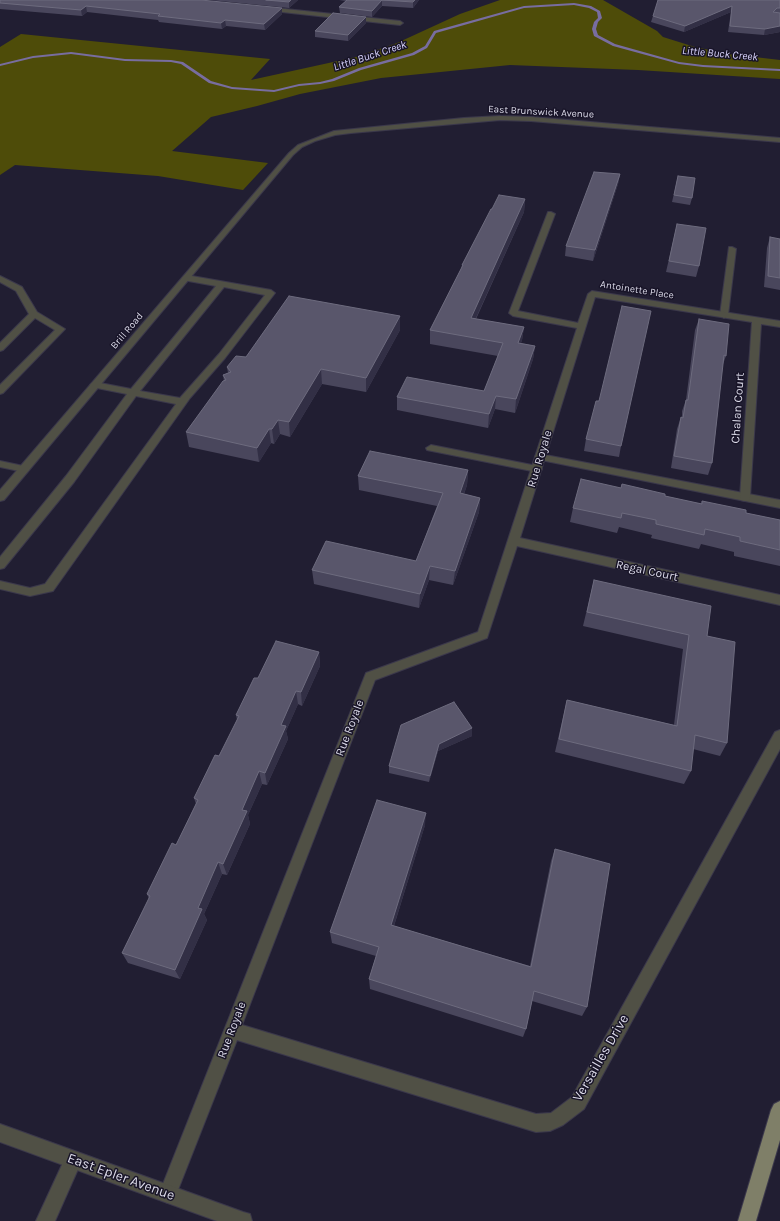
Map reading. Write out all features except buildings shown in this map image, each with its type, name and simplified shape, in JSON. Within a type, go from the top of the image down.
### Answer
[{"type":"main road","points":[[747,1221],[780,1110]]},
{"type":"street","points":[[258,8],[400,23]]},
{"type":"street","name":"East Brunswick Avenue","points":[[270,179],[294,151],[308,142],[322,136],[351,131],[470,119],[531,119],[780,140]]},
{"type":"street","name":"Brill Road","points":[[0,497],[270,179]]},
{"type":"street","points":[[551,214],[513,313],[582,326]]},
{"type":"street","points":[[724,315],[732,249]]},
{"type":"street","points":[[0,585],[30,592],[49,588],[183,402],[222,356],[271,293],[186,278]]},
{"type":"street","points":[[0,279],[19,289],[34,314],[61,329],[0,391]]},
{"type":"street","points":[[0,565],[70,479],[134,392],[179,335],[222,284]]},
{"type":"street","name":"Antoinette Place","points":[[582,326],[592,294],[780,324]]},
{"type":"street","points":[[0,348],[34,314]]},
{"type":"street","name":"Chalan Court","points":[[745,497],[757,320]]},
{"type":"street","name":"Rue Royale","points":[[168,1194],[370,677],[483,635],[582,326]]},
{"type":"street","points":[[95,385],[183,402]]},
{"type":"street","points":[[431,448],[538,463],[780,504]]},
{"type":"street","points":[[0,464],[24,469]]},
{"type":"street","name":"Regal Court","points":[[514,542],[780,600]]},
{"type":"street","name":"Versailles Drive","points":[[232,1030],[536,1123],[550,1122],[557,1119],[578,1103],[780,736]]},
{"type":"street","name":"East Epler Avenue","points":[[0,1133],[243,1221]]},
{"type":"street","points":[[45,1221],[73,1160]]},
{"type":"shaded area","points":[[500,0],[603,0],[657,31],[663,37],[695,47],[729,54],[780,60],[780,79],[638,70],[510,65],[381,78],[300,94],[211,117],[172,151],[268,163],[243,190],[158,176],[15,165],[0,175],[0,47],[21,34],[270,59],[251,80],[356,57],[397,43],[460,14]]},
{"type":"waterway","name":"Little Buck Creek","points":[[0,65],[33,57],[71,53],[125,60],[171,61],[182,63],[210,82],[232,88],[274,91],[299,85],[333,80],[360,69],[413,54],[426,47],[435,32],[524,7],[574,4],[590,7],[599,12],[600,18],[596,22],[594,29],[596,36],[614,45],[679,63],[703,66],[780,70]]}]
